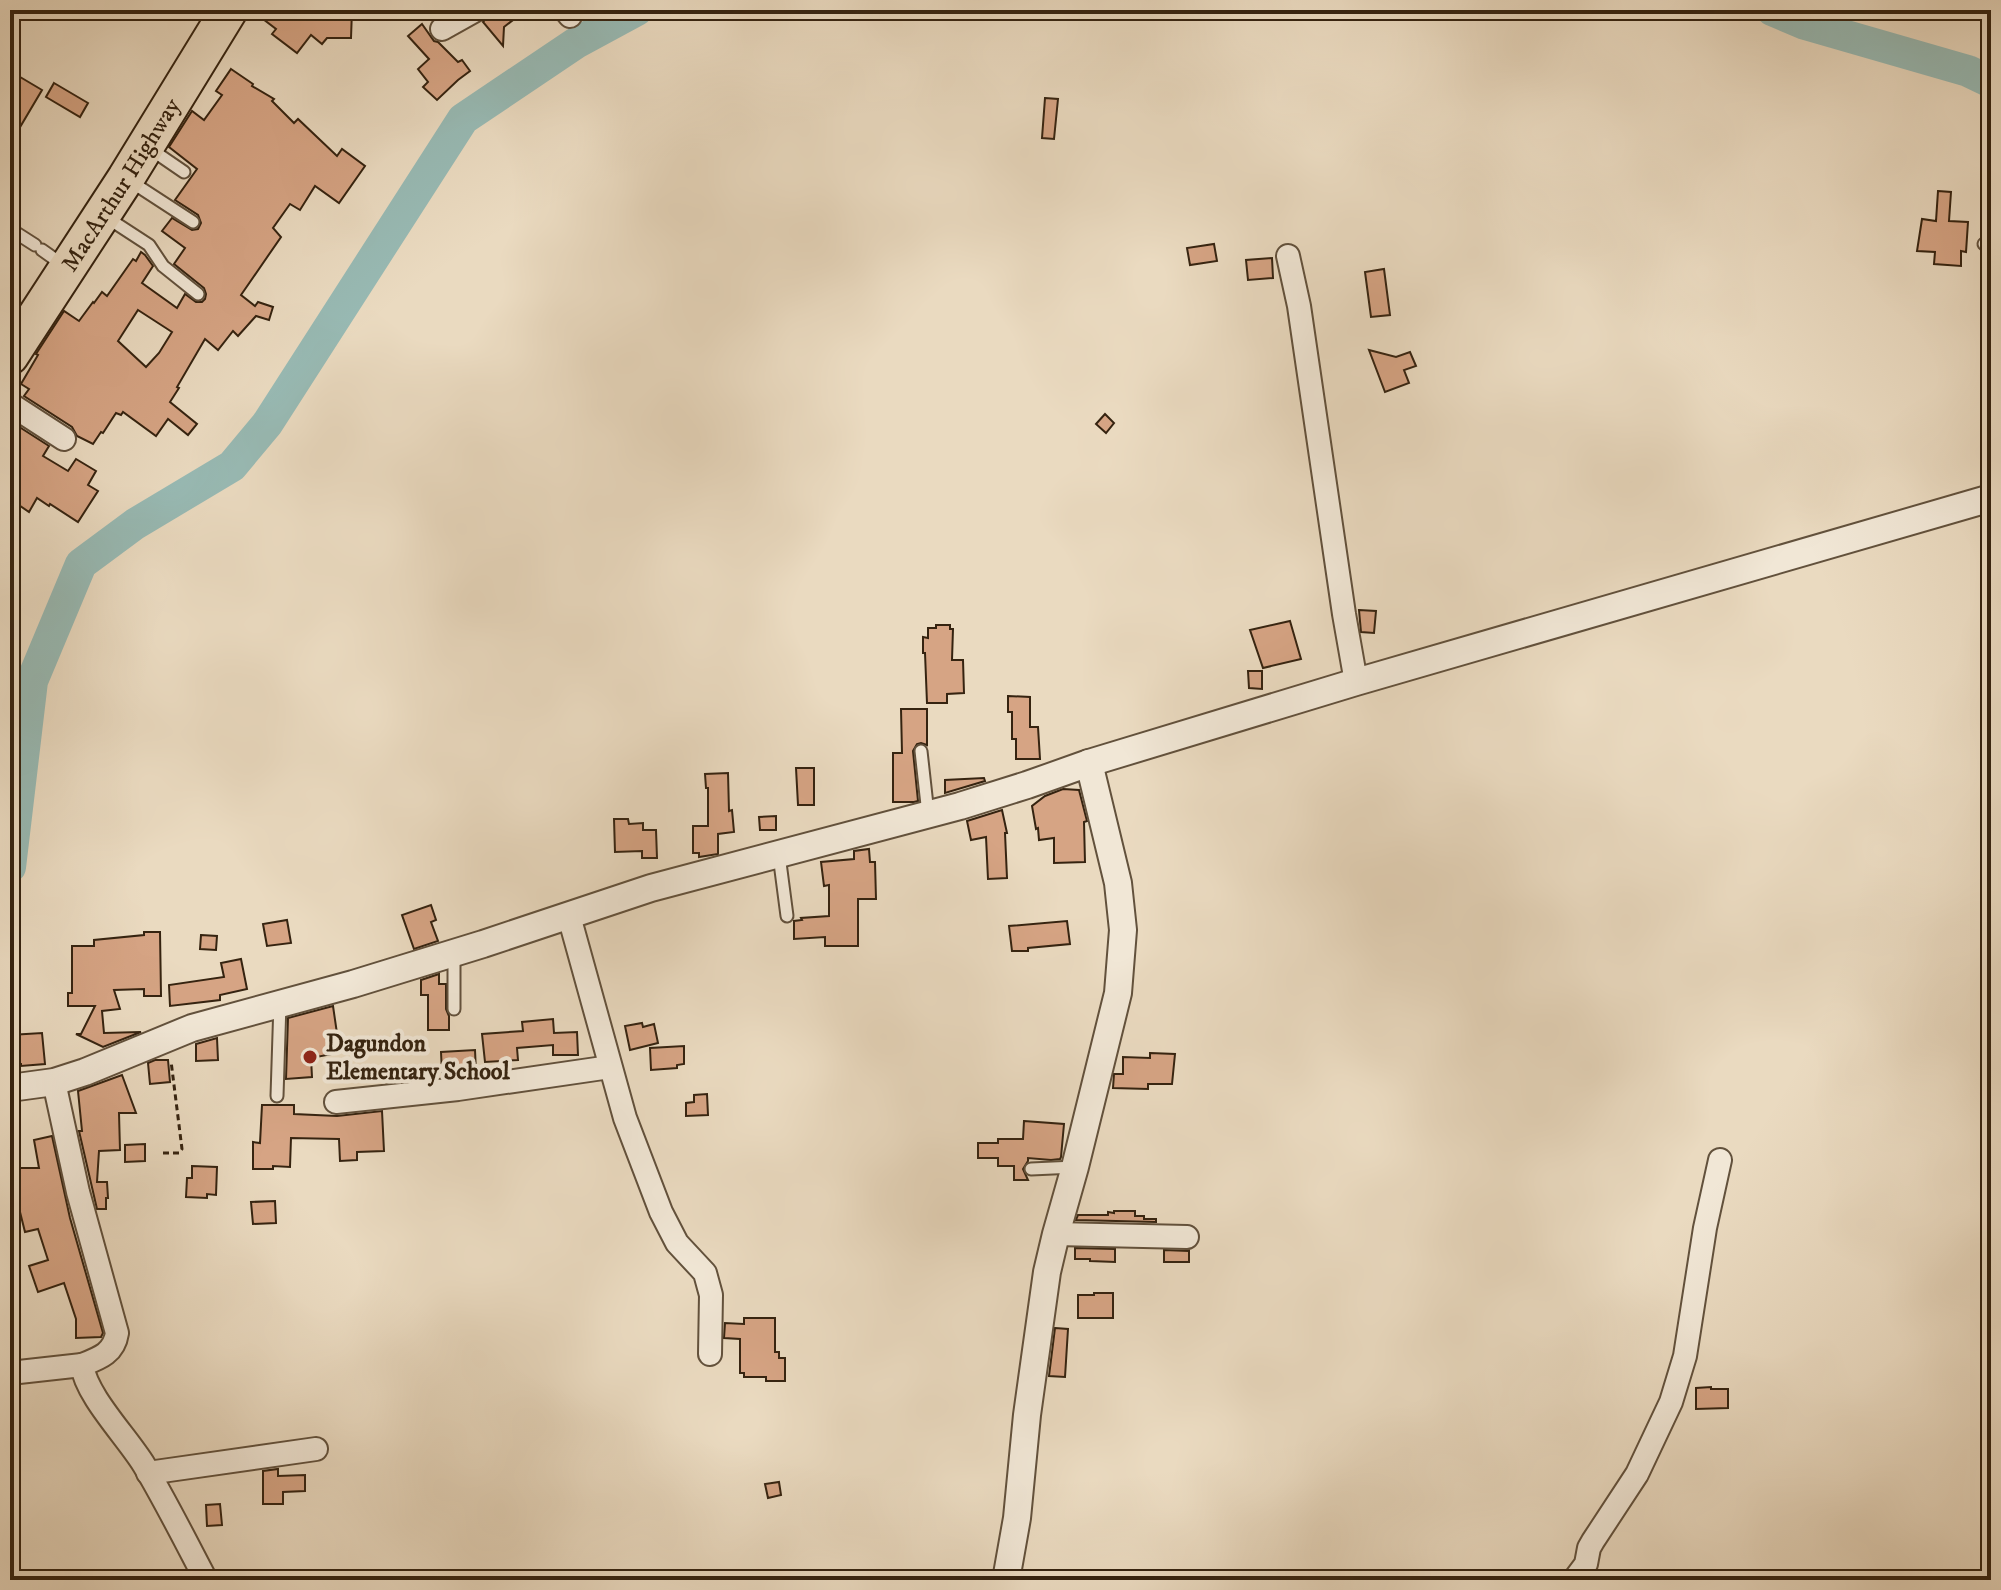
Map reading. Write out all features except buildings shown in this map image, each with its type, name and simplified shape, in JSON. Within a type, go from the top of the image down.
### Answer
[{"type":"highway","name":"MacArthur Highway","points":[[10,356],[48,254],[102,214],[229,10]]},
{"type":"street","points":[[442,29],[476,10]]},
{"type":"street","points":[[1288,256],[1299,306],[1356,682]]},
{"type":"street","points":[[10,404],[64,439]]},
{"type":"street","points":[[10,1088],[54,1082],[192,1028],[353,984],[651,888],[928,814],[1356,682],[1991,498]]},
{"type":"street","points":[[1006,1580],[1017,1518],[1027,1415],[1045,1286],[1118,993],[1123,930],[1118,883],[1089,763]]},
{"type":"street","points":[[569,916],[625,1118],[661,1212],[677,1243],[705,1273],[711,1295],[710,1354]]},
{"type":"street","points":[[336,1102],[458,1089],[610,1067]]},
{"type":"street","points":[[10,1373],[82,1365],[101,1358],[116,1341],[117,1333],[78,1192],[54,1082]]},
{"type":"street","points":[[1574,1580],[1586,1564],[1593,1541],[1637,1474],[1671,1402],[1685,1356],[1705,1228],[1720,1160]]},
{"type":"street","points":[[1056,1234],[1187,1237]]},
{"type":"street","points":[[82,1365],[86,1381],[148,1473],[206,1580]]},
{"type":"street","points":[[148,1473],[316,1449]]},
{"type":"lane","points":[[145,145],[184,172]]},
{"type":"lane","points":[[126,178],[193,222]]},
{"type":"lane","points":[[102,214],[149,245],[163,266],[198,294]]},
{"type":"lane","points":[[10,229],[48,254]]},
{"type":"lane","points":[[921,751],[928,814]]},
{"type":"lane","points":[[779,854],[787,916]]},
{"type":"lane","points":[[454,953],[454,1009]]},
{"type":"lane","points":[[277,1096],[280,1002]]},
{"type":"lane","points":[[1031,1169],[1075,1167]]},
{"type":"path","points":[[163,1153],[179,1153],[182,1149],[167,1038]]},
{"type":"waterway","points":[[10,867],[32,681],[81,564],[135,524],[232,466],[267,424],[463,119],[576,43],[637,10]]},
{"type":"waterway","points":[[1772,10],[1805,24],[1968,71],[1991,82]]},
{"type":"place","name":"Dagundon Elementary School","points":[[310,1057]]}]
